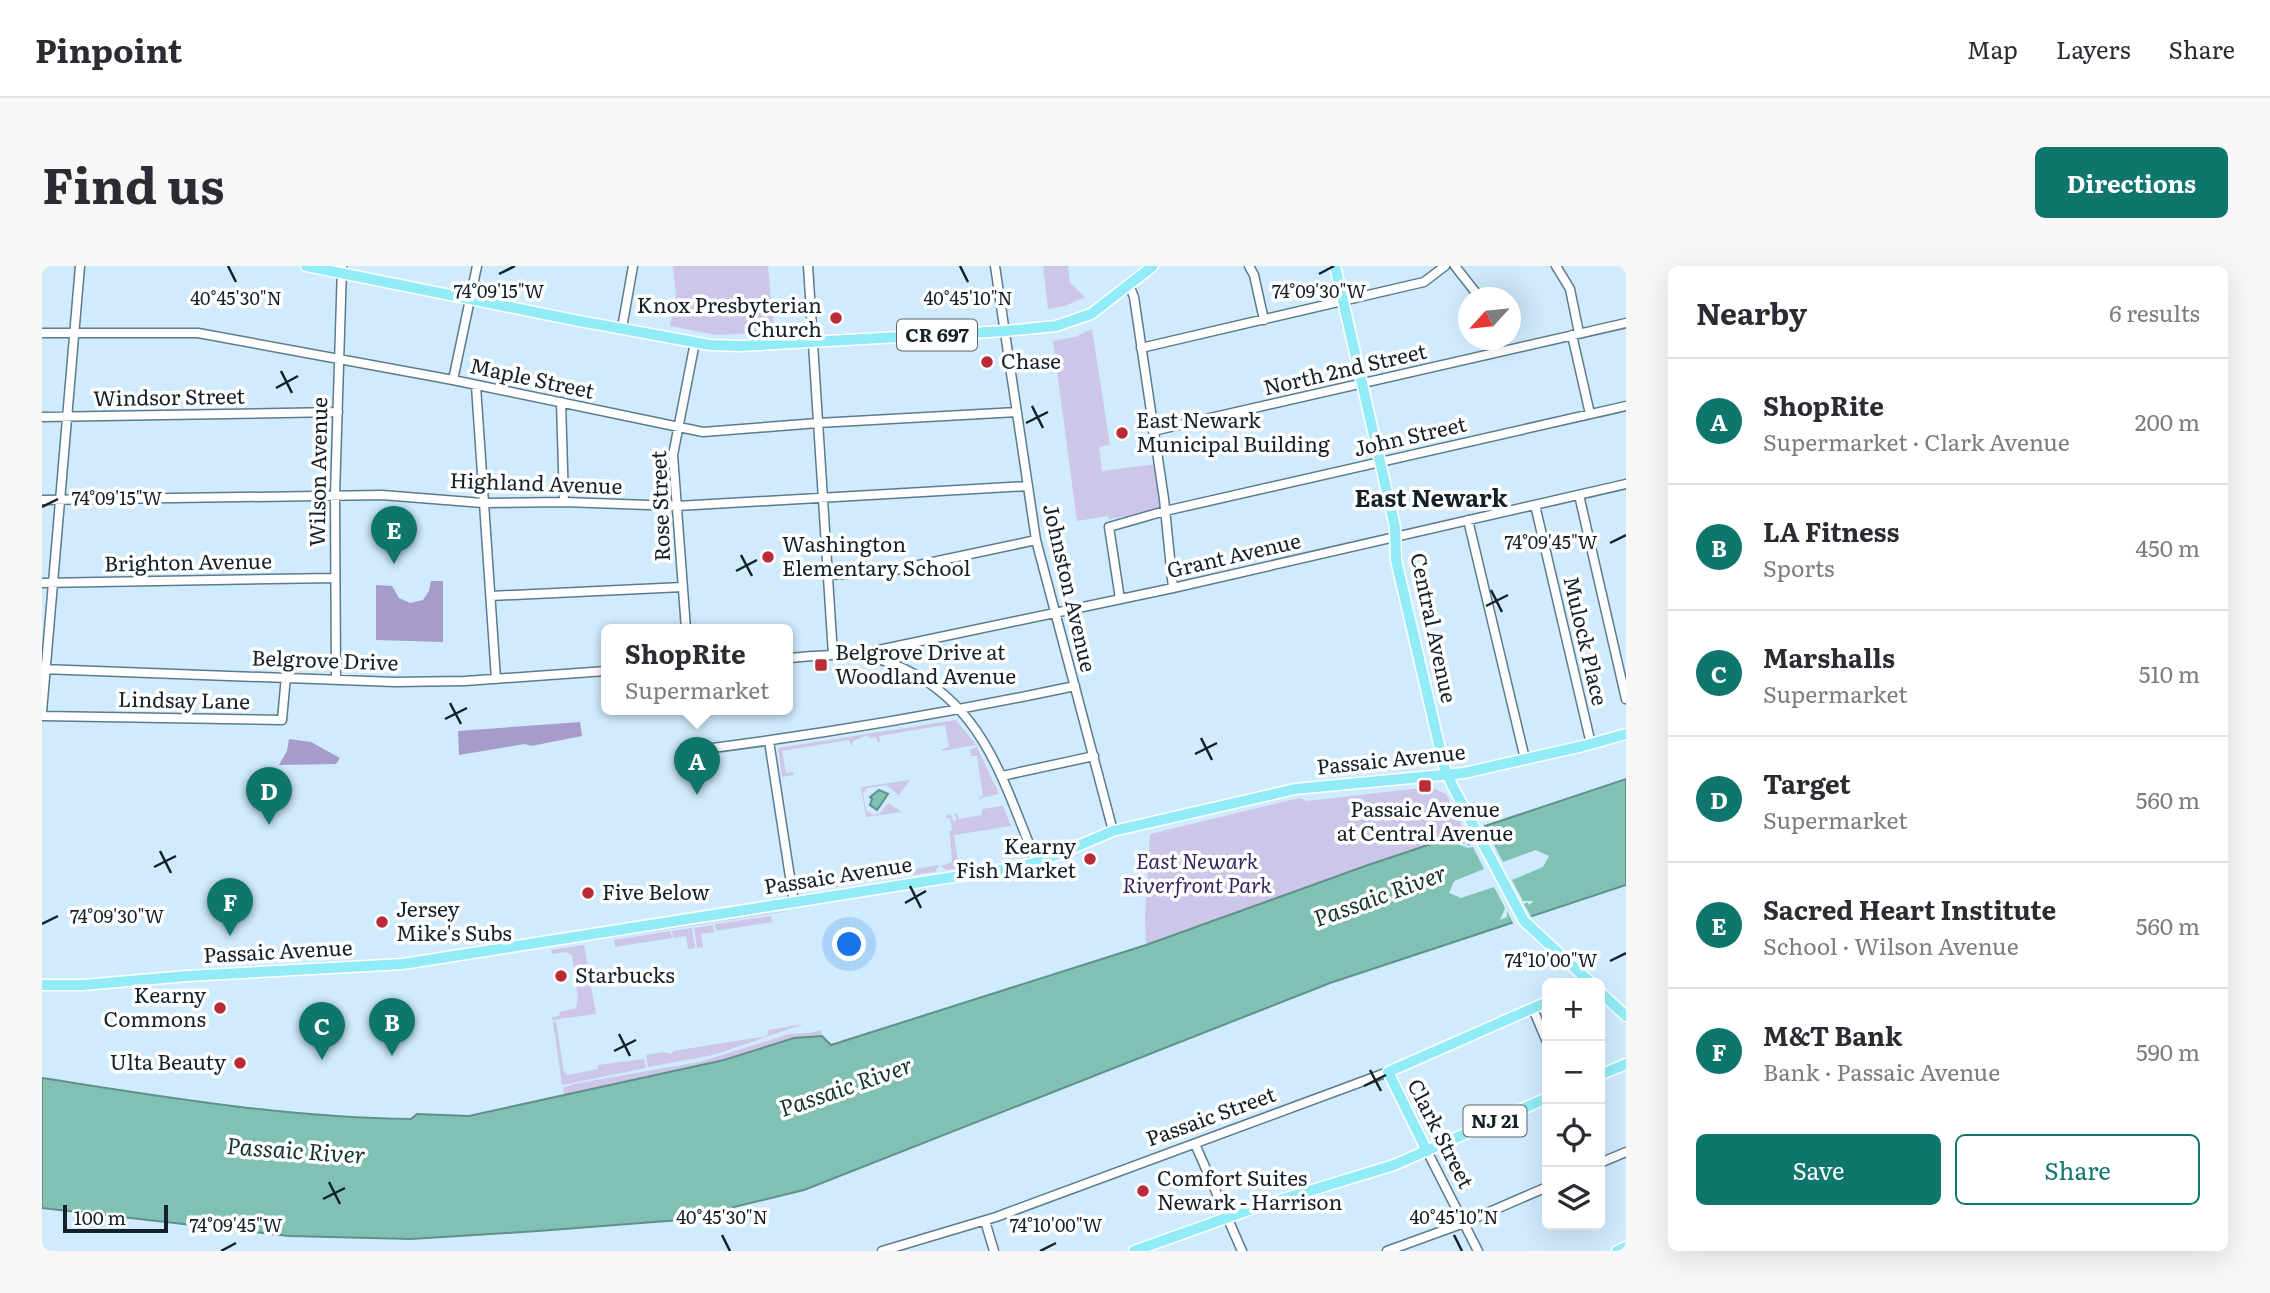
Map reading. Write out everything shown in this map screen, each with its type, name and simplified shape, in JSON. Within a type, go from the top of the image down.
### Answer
[{"type":"main road","name":"CR 697","points":[[306,266],[341,270],[471,299],[695,342],[741,346],[1005,331],[1065,323],[1095,312],[1149,267]]},
{"type":"main road","name":"Central Avenue","points":[[1335,266],[1395,527],[1396,560],[1411,629],[1444,766],[1524,921],[1581,978]]},
{"type":"main road","name":"Passaic Avenue","points":[[42,985],[83,985],[187,976],[403,964],[794,903],[1035,863],[1113,831],[1295,789],[1448,775],[1525,760],[1626,734]]},
{"type":"main road","points":[[1605,997],[1626,1016]]},
{"type":"main road","name":"Passaic Street","points":[[1388,1072],[1542,1004]]},
{"type":"main road","points":[[1605,1073],[1626,1064]]},
{"type":"main road","name":"Clark Street","points":[[1388,1072],[1427,1151]]},
{"type":"main road","name":"NJ 21","points":[[1134,1251],[1227,1217],[1370,1173],[1542,1100]]},
{"type":"main road","points":[[1617,1251],[1626,1247]]},
{"type":"street","points":[[42,714],[80,266]]},
{"type":"street","points":[[453,380],[478,266]]},
{"type":"street","points":[[622,328],[634,266]]},
{"type":"street","points":[[808,266],[833,655]]},
{"type":"street","name":"Johnston Avenue","points":[[995,266],[1036,540],[1113,831]]},
{"type":"street","points":[[1249,266],[1254,275],[1264,320]]},
{"type":"street","points":[[1141,348],[1424,282],[1445,266]]},
{"type":"street","points":[[1455,266],[1471,287]]},
{"type":"street","points":[[1556,266],[1570,289],[1590,414]]},
{"type":"street","name":"Wilson Avenue","points":[[336,679],[335,495],[341,270]]},
{"type":"street","points":[[1129,285],[1134,297],[1165,512],[1173,588]]},
{"type":"street","name":"North 2nd Street","points":[[1153,431],[1626,323]]},
{"type":"street","name":"Maple Street","points":[[42,333],[198,333],[453,380],[703,432],[1017,412]]},
{"type":"street","name":"Rose Street","points":[[686,624],[673,456],[695,342]]},
{"type":"street","points":[[476,386],[496,679]]},
{"type":"street","points":[[561,402],[564,502]]},
{"type":"street","name":"John Street","points":[[1120,599],[1109,527],[1380,461],[1626,406]]},
{"type":"street","name":"Windsor Street","points":[[42,417],[338,412]]},
{"type":"street","name":"Grant Avenue","points":[[849,656],[1173,588],[1626,484]]},
{"type":"street","name":"Highland Avenue","points":[[42,500],[335,495],[413,496],[483,503],[564,502],[677,506],[1028,486]]},
{"type":"street","points":[[1579,495],[1626,699]]},
{"type":"street","name":"Mulock Place","points":[[1535,505],[1591,744]]},
{"type":"street","points":[[1468,520],[1525,760]]},
{"type":"street","points":[[828,575],[887,572],[1036,540]]},
{"type":"street","name":"Brighton Avenue","points":[[42,583],[334,578]]},
{"type":"street","points":[[491,596],[683,587]]},
{"type":"street","points":[[793,658],[833,655],[869,657],[901,667],[940,689],[962,710],[978,731],[1002,776],[1035,863]]},
{"type":"street","name":"Belgrove Drive","points":[[44,668],[395,682],[496,679],[601,671]]},
{"type":"street","name":"Lindsay Lane","points":[[42,714],[282,720],[286,676]]},
{"type":"street","points":[[689,751],[962,710],[1074,686]]},
{"type":"street","points":[[769,741],[794,903]]},
{"type":"street","points":[[1002,776],[1094,756]]},
{"type":"street","points":[[1533,1009],[1547,1041]]},
{"type":"street","name":"Passaic Street","points":[[882,1251],[985,1221],[1388,1072]]},
{"type":"street","points":[[1195,1144],[1242,1251]]},
{"type":"street","name":"Clark Street","points":[[1427,1151],[1478,1251]]},
{"type":"street","points":[[1605,1161],[1626,1152]]},
{"type":"street","points":[[1387,1251],[1464,1223],[1542,1188]]},
{"type":"street","points":[[985,1221],[994,1251]]},
{"type":"green space","points":[[673,266],[768,266],[774,332],[716,335],[670,326],[676,296]]},
{"type":"green space","points":[[1043,266],[1068,266],[1070,283],[1085,297],[1065,306],[1048,309]]},
{"type":"green space","points":[[1092,329],[1110,445],[1099,447],[1102,471],[1156,464],[1161,510],[1109,519],[1108,516],[1077,521],[1053,341],[1075,337]]},
{"type":"green space","points":[[956,720],[976,745],[942,751],[949,747],[945,725],[879,736],[880,742],[876,737],[869,738],[868,735],[853,741],[852,747],[849,740],[782,751],[786,773],[793,772],[794,775],[782,777],[778,748]]},
{"type":"green space","points":[[977,747],[999,794],[977,799],[983,795],[977,756],[971,756],[970,749]]},
{"type":"green space","points":[[910,780],[899,795],[886,785],[867,788],[863,793],[866,810],[873,815],[879,814],[888,803],[902,812],[866,817],[861,787]]},
{"type":"green space","name":"East Newark Riverfront Park","points":[[1430,787],[1446,794],[1465,832],[1146,945],[1150,834],[1299,798],[1307,801]]},
{"type":"green space","points":[[1003,806],[1011,826],[954,835],[959,868],[946,870],[941,866],[952,862],[948,832],[952,830],[947,815],[951,814],[953,821],[957,820],[954,814],[957,813],[959,819],[982,815],[982,809]]},
{"type":"green space","points":[[939,865],[935,872],[904,876],[899,872]]},
{"type":"green space","points":[[857,878],[853,884],[822,889],[817,884]]},
{"type":"green space","points":[[784,912],[597,940],[601,939]]},
{"type":"green space","points":[[771,916],[772,922],[716,931],[715,924]]},
{"type":"green space","points":[[713,925],[714,932],[701,934],[703,947],[697,948],[694,928]]},
{"type":"green space","points":[[692,928],[695,948],[688,949],[686,936],[673,938],[672,931]]},
{"type":"green space","points":[[670,931],[672,938],[615,947],[614,940]]},
{"type":"green space","points":[[584,945],[596,1014],[552,1020],[552,1017],[559,1016],[560,1012],[576,1008],[578,998],[572,955],[566,952],[552,954],[551,950]]},
{"type":"green space","points":[[556,1021],[564,1072],[568,1075],[598,1069],[598,1065],[644,1059],[646,1068],[562,1085],[553,1022]]},
{"type":"green space","points":[[804,1024],[713,1055],[648,1067],[646,1055],[664,1052],[672,1054],[673,1051],[767,1036],[769,1030]]},
{"type":"green space","points":[[821,1030],[822,1036],[794,1038],[724,1060],[564,1095],[563,1088],[574,1084],[699,1062],[789,1034]]},
{"type":"shaded area","points":[[431,581],[443,581],[443,642],[376,640],[376,585],[392,586],[399,598],[410,603],[423,600]]},
{"type":"shaded area","points":[[580,722],[582,736],[459,755],[458,731]]},
{"type":"shaded area","points":[[289,739],[311,742],[340,758],[336,764],[279,765],[287,751]]},
{"type":"water","name":"Passaic River","points":[[1626,779],[1626,885],[1330,983],[804,1190],[680,1220],[411,1239],[289,1236],[42,1208],[42,1078],[272,1111],[365,1118],[411,1119],[417,1114],[469,1116],[724,1060],[794,1038],[822,1036],[831,1045],[1146,945],[1368,865]]},
{"type":"water","points":[[879,790],[888,794],[877,810],[870,805],[870,797]]},
{"type":"pier","points":[[1483,825],[1489,837],[1493,833],[1491,839],[1503,862],[1536,850],[1549,856],[1543,867],[1512,880],[1523,901],[1534,901],[1529,905],[1527,902],[1524,904],[1532,918],[1514,925],[1507,911],[1507,917],[1500,920],[1505,908],[1494,887],[1461,898],[1449,893],[1454,881],[1484,869],[1473,847],[1459,845],[1466,842],[1468,846],[1472,844],[1465,831]]},
{"type":"place","name":"Knox Presbyterian Church","points":[[836,318]]},
{"type":"place","name":"Chase","points":[[987,362]]},
{"type":"place","name":"East Newark Municipal Building","points":[[1122,433]]},
{"type":"place","name":"Washington Elementary School","points":[[768,557]]},
{"type":"place","name":"Sacred Heart Institute","points":[[394,564]]},
{"type":"place","name":"Belgrove Drive at Woodland Avenue","points":[[821,665]]},
{"type":"place","name":"Passaic Avenue at Central Avenue","points":[[1425,786]]},
{"type":"place","name":"ShopRite","points":[[697,795]]},
{"type":"place","name":"Target","points":[[269,825]]},
{"type":"place","name":"Kearny Fish Market","points":[[1090,859]]},
{"type":"place","name":"Five Below","points":[[588,893]]},
{"type":"place","name":"Jersey Mike's Subs","points":[[382,922]]},
{"type":"place","name":"M&T Bank","points":[[230,936]]},
{"type":"place","name":"Starbucks","points":[[561,976]]},
{"type":"place","name":"Kearny Commons","points":[[220,1008]]},
{"type":"place","name":"LA Fitness","points":[[392,1056]]},
{"type":"place","name":"Marshalls","points":[[322,1060]]},
{"type":"place","name":"Ulta Beauty","points":[[240,1063]]},
{"type":"place","name":"Comfort Suites Newark - Harrison","points":[[1143,1191]]},
{"type":"district","name":"East Newark","points":[[1431,499]]}]
